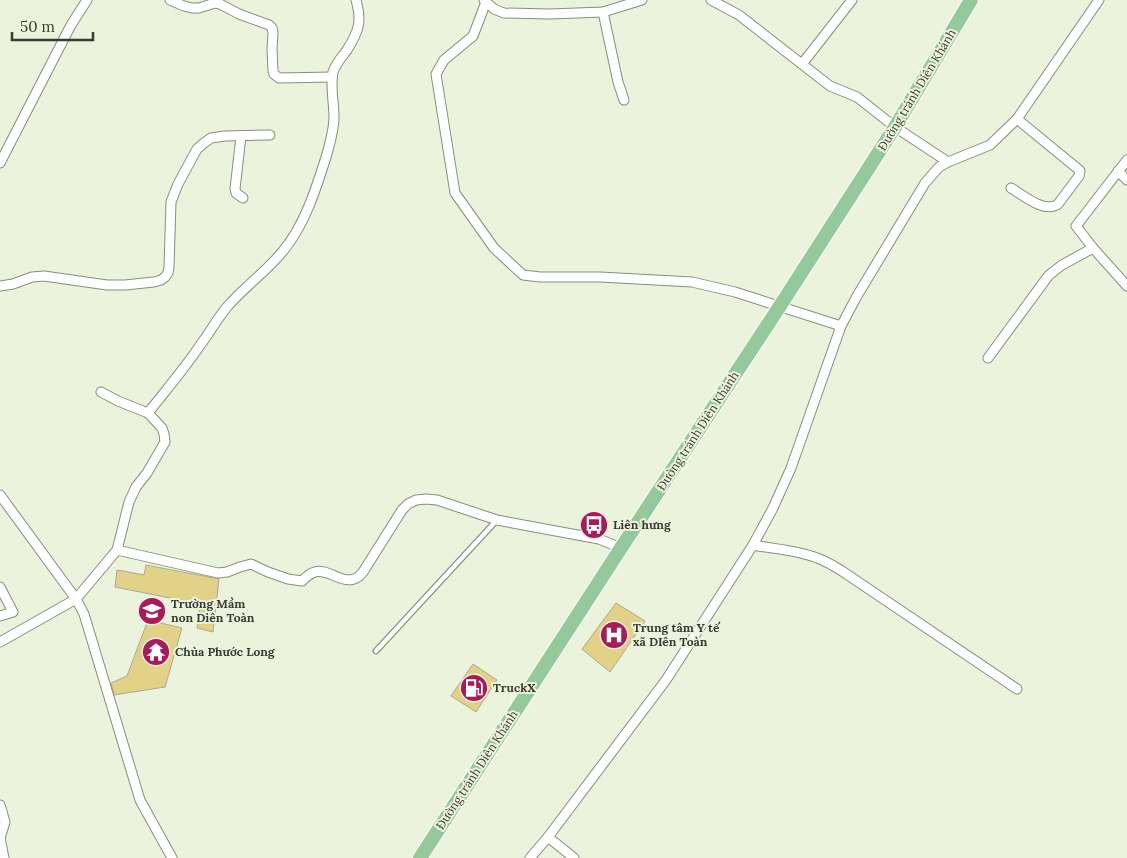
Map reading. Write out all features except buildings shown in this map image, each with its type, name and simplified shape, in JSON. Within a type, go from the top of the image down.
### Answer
[{"type":"highway","name":"Đường tránh Diên Khánh","points":[[420,858],[895,127],[971,0]]},
{"type":"street","points":[[0,163],[70,25],[87,0]]},
{"type":"street","points":[[170,0],[192,8],[215,3],[220,4],[272,28],[273,71],[279,78],[332,77]]},
{"type":"street","points":[[148,413],[202,344],[215,322],[227,307],[284,250],[302,222],[317,186],[332,132],[334,118],[332,77],[336,64],[347,50],[358,28],[360,16],[356,0]]},
{"type":"street","points":[[642,0],[603,12],[550,14],[504,13],[494,9],[485,1],[473,36],[444,60],[436,74],[455,193],[494,248],[523,274],[540,277],[600,277],[692,282],[735,292],[841,326]]},
{"type":"street","points":[[711,0],[739,15],[830,86],[857,97],[895,127],[948,162]]},
{"type":"street","points":[[802,64],[852,0]]},
{"type":"street","points":[[530,858],[548,837],[666,680],[753,545],[791,468],[841,326],[920,191],[939,167],[990,145],[1017,119],[1099,0]]},
{"type":"street","points":[[603,12],[618,82],[624,100]]},
{"type":"street","points":[[1011,188],[1041,206],[1049,208],[1058,204],[1079,176],[1080,171],[1017,119]]},
{"type":"street","points":[[0,286],[13,284],[32,277],[44,276],[107,285],[125,285],[161,280],[168,273],[170,267],[171,202],[178,184],[197,149],[211,138],[270,135]]},
{"type":"street","points":[[241,136],[235,189],[236,194],[243,198]]},
{"type":"street","points":[[1127,160],[1076,226],[1127,286]]},
{"type":"street","points":[[1118,171],[1127,180]]},
{"type":"street","points":[[988,358],[1050,276],[1062,265],[1093,248]]},
{"type":"street","points":[[0,642],[76,599],[117,550],[129,502],[164,442],[162,428],[148,413],[101,392]]},
{"type":"street","points":[[0,495],[76,599],[84,614],[140,800],[172,858]]},
{"type":"street","points":[[117,550],[218,573],[252,564],[274,574],[298,581],[302,581],[309,575],[319,571],[336,577],[354,580],[363,572],[402,510],[416,500],[426,499],[437,500],[497,520],[599,539],[621,548]]},
{"type":"street","points":[[753,545],[799,553],[828,563],[1016,689]]},
{"type":"street","points":[[0,586],[13,612],[0,616]]},
{"type":"street","points":[[0,805],[5,822],[0,838],[4,858]]},
{"type":"street","points":[[548,837],[574,858]]},
{"type":"lane","points":[[376,651],[497,520]]},
{"type":"place","name":"Liên hưng","points":[[594,525]]},
{"type":"place","name":"Trường Mầm non Diên Toàn","points":[[152,611]]},
{"type":"place","name":"Trung tâm Y tế xã DIên Toàn","points":[[614,635]]},
{"type":"place","name":"Chùa Phước Long","points":[[156,652]]},
{"type":"place","name":"TruckX","points":[[474,688]]}]
